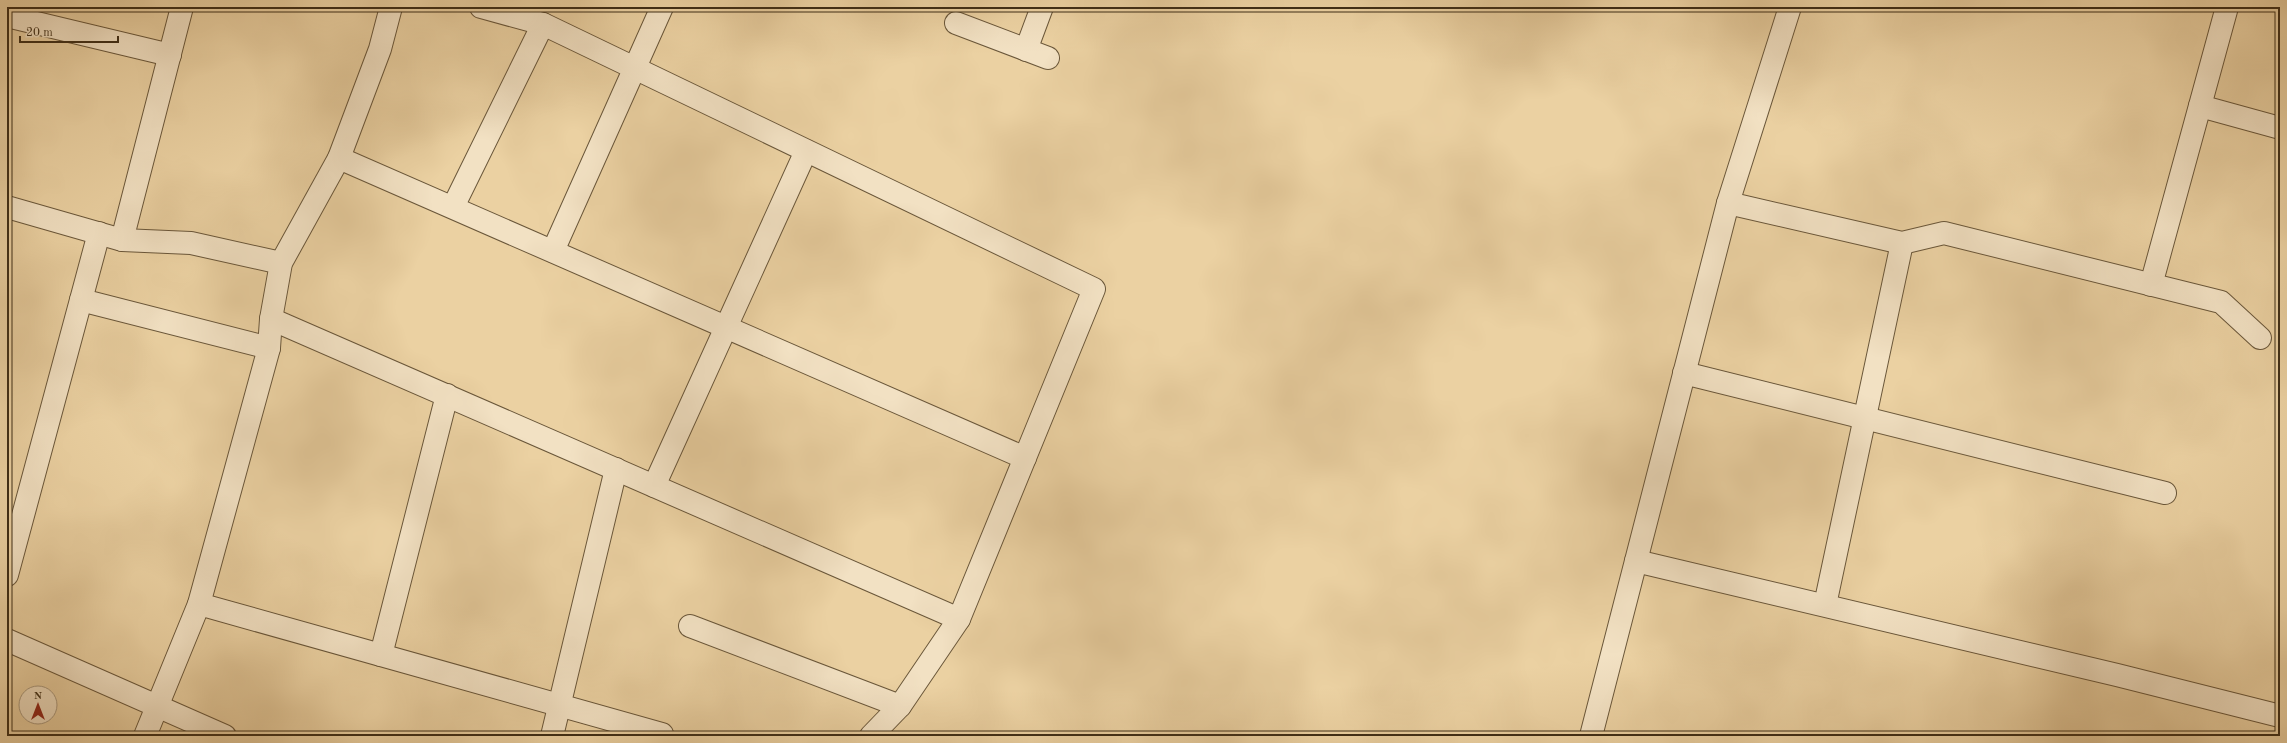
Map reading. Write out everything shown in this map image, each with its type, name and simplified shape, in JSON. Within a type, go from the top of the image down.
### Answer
[{"type":"street","points":[[122,240],[182,7]]},
{"type":"street","points":[[145,736],[199,604],[269,348],[271,319],[281,263],[340,158],[380,49],[391,7]]},
{"type":"street","points":[[481,7],[543,24],[1094,289],[959,619],[900,706],[871,736]]},
{"type":"street","points":[[554,251],[662,7]]},
{"type":"street","points":[[1026,50],[1042,7]]},
{"type":"street","points":[[1591,736],[1728,203],[1790,7]]},
{"type":"street","points":[[2151,285],[2227,7]]},
{"type":"street","points":[[7,16],[170,55]]},
{"type":"street","points":[[956,23],[1048,58]]},
{"type":"street","points":[[453,207],[543,24]]},
{"type":"street","points":[[2200,106],[2280,128]]},
{"type":"street","points":[[654,486],[806,151]]},
{"type":"street","points":[[340,158],[1025,458]]},
{"type":"street","points":[[1728,203],[1902,242],[1944,233],[2221,302],[2260,338]]},
{"type":"street","points":[[7,207],[122,240],[191,243],[281,263]]},
{"type":"street","points":[[7,575],[99,233]]},
{"type":"street","points":[[1825,605],[1902,242]]},
{"type":"street","points":[[81,300],[269,348]]},
{"type":"street","points":[[271,319],[959,619]]},
{"type":"street","points":[[1684,373],[2165,493]]},
{"type":"street","points":[[381,655],[447,395]]},
{"type":"street","points":[[552,736],[616,469]]},
{"type":"street","points":[[1636,561],[2109,673],[2280,716]]},
{"type":"street","points":[[199,604],[662,734]]},
{"type":"street","points":[[690,626],[900,706]]},
{"type":"street","points":[[7,640],[225,736]]}]
